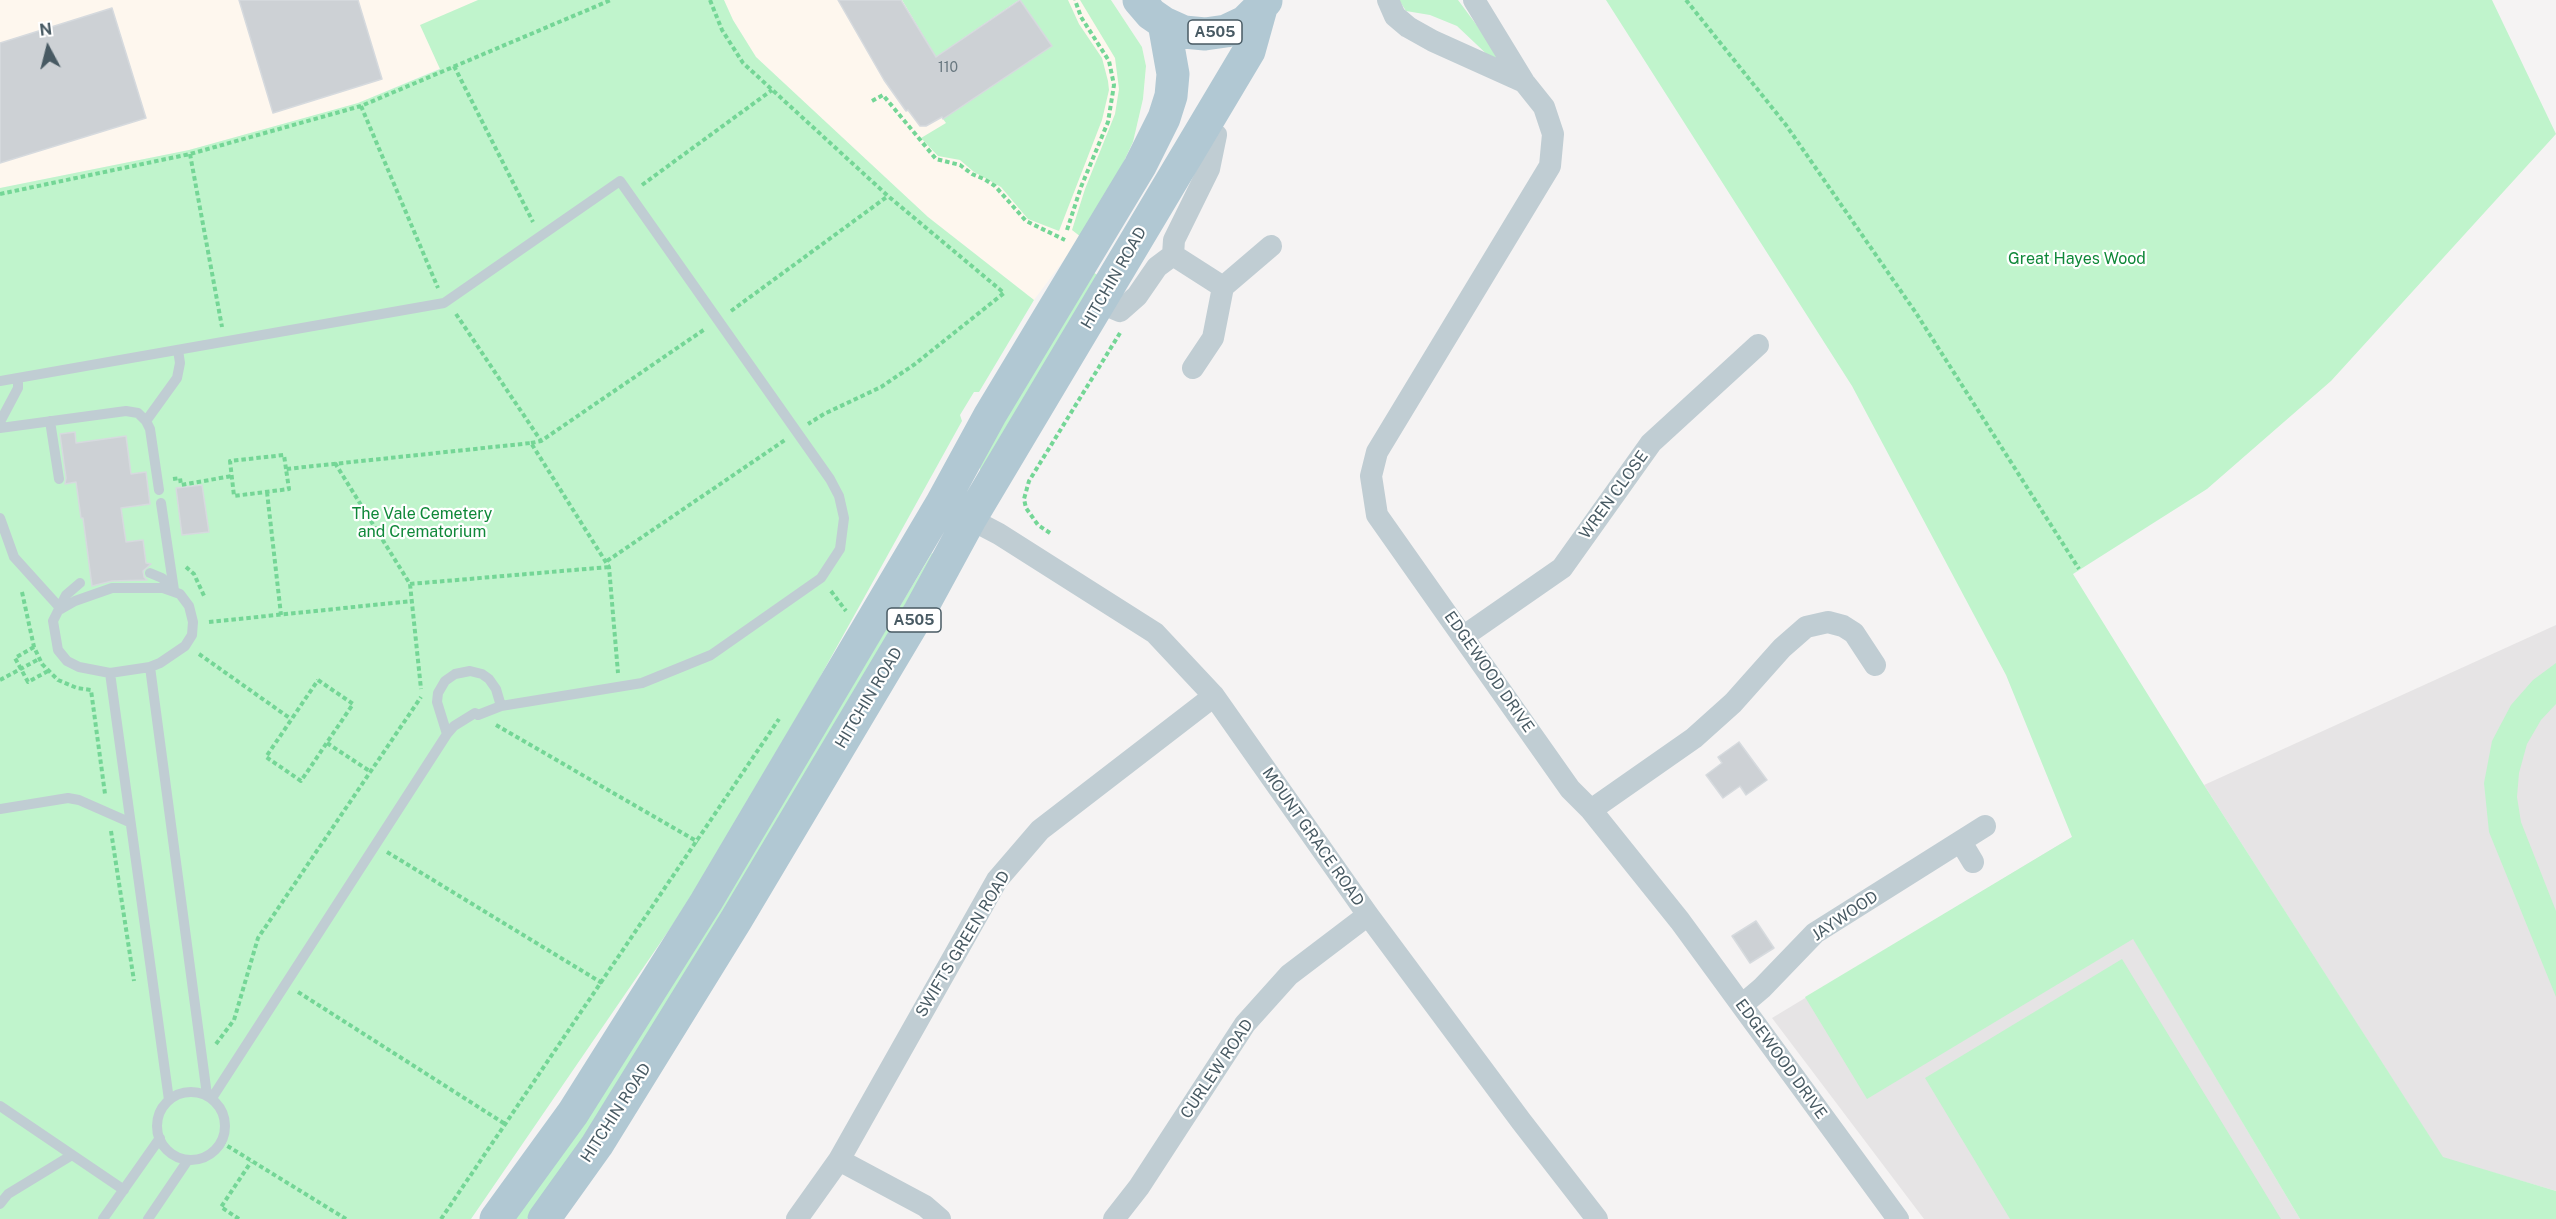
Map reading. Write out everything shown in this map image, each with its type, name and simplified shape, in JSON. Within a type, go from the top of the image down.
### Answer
[{"type":"main road","name":"A505","points":[[1139,0],[1151,14],[1164,23],[1184,32],[1205,34],[1226,31],[1245,22],[1264,4]]},
{"type":"main road","name":"HITCHIN ROAD","points":[[543,1219],[597,1145],[736,920],[920,611],[970,519],[1101,303],[1249,51],[1264,4]]},
{"type":"main road","name":"A505","points":[[496,1219],[573,1113],[706,902],[942,503],[990,415],[1140,166],[1164,118],[1171,96],[1173,74],[1164,23]]},
{"type":"street","name":"EDGEWOOD DRIVE","points":[[1388,0],[1395,16],[1408,27],[1433,41],[1524,82]]},
{"type":"street","name":"EDGEWOOD DRIVE","points":[[1474,0],[1524,82],[1544,107],[1553,134],[1550,166],[1377,452],[1371,476],[1377,515],[1570,789],[1591,810],[1680,921],[1898,1219]]},
{"type":"street","points":[[1173,255],[1174,240],[1209,169],[1216,135],[1205,128]]},
{"type":"street","points":[[1193,368],[1213,338],[1223,287],[1271,246]]},
{"type":"street","points":[[1173,255],[1223,287]]},
{"type":"street","points":[[1101,303],[1120,311],[1137,296],[1156,267],[1173,255]]},
{"type":"street","name":"WREN CLOSE","points":[[1464,636],[1562,568],[1651,443],[1758,345]]},
{"type":"street","name":"MOUNT GRACE ROAD","points":[[942,503],[1008,539],[1155,633],[1215,696],[1368,915],[1597,1219]]},
{"type":"street","points":[[1591,810],[1694,738],[1733,703],[1782,648],[1806,627],[1828,622],[1843,626],[1854,633],[1875,665]]},
{"type":"street","name":"SWIFTS GREEN ROAD","points":[[797,1219],[839,1160],[997,880],[1040,830],[1215,696]]},
{"type":"street","name":"JAYWOOD","points":[[1742,1005],[1762,988],[1815,933],[1985,826]]},
{"type":"street","points":[[1961,842],[1973,862]]},
{"type":"street","name":"CURLEW ROAD","points":[[1114,1219],[1139,1187],[1245,1024],[1289,975],[1368,915]]},
{"type":"street","points":[[839,1160],[925,1206],[940,1219]]},
{"type":"lane","points":[[0,381],[446,302],[620,181],[830,479],[839,496],[844,518],[840,549],[821,579],[711,655],[642,683],[501,706],[478,715],[476,713],[465,718],[447,734],[209,1097]]},
{"type":"lane","points":[[147,421],[177,378],[180,363],[178,351]]},
{"type":"lane","points":[[0,422],[18,388],[18,378]]},
{"type":"lane","points":[[0,428],[126,411],[138,413],[147,421],[158,486]]},
{"type":"lane","points":[[50,422],[58,479]]},
{"type":"lane","points":[[161,503],[174,590]]},
{"type":"lane","points":[[0,518],[14,556],[61,609]]},
{"type":"lane","points":[[80,583],[66,595],[53,621],[58,650],[67,661],[79,667],[110,673],[150,667],[160,663],[185,646],[192,635],[193,622],[189,606],[162,578],[150,573]]},
{"type":"lane","points":[[61,609],[75,601],[112,588],[144,586],[174,590]]},
{"type":"lane","points":[[150,667],[209,1097]]},
{"type":"lane","points":[[447,734],[437,702],[438,693],[445,681],[455,674],[470,671],[489,679],[496,688],[501,706]]},
{"type":"lane","points":[[110,673],[169,1100]]},
{"type":"lane","points":[[0,809],[68,798],[79,800],[129,822]]},
{"type":"lane","points":[[188,1092],[209,1097],[219,1105],[226,1123],[221,1142],[207,1156],[189,1160],[173,1154],[165,1147],[160,1138],[158,1117],[169,1100],[188,1092]]},
{"type":"lane","points":[[0,1106],[124,1190]]},
{"type":"lane","points":[[103,1219],[160,1138]]},
{"type":"lane","points":[[0,1204],[4,1191],[72,1155]]},
{"type":"lane","points":[[148,1219],[189,1160]]},
{"type":"path","points":[[0,194],[190,154],[361,106],[611,0]]},
{"type":"path","points":[[607,561],[824,414],[881,387],[1004,293],[888,196],[742,63],[730,45],[710,0]]},
{"type":"path","points":[[872,101],[882,95],[936,159],[960,165],[984,179],[995,186],[1026,221],[1064,240],[1081,187],[1107,122],[1114,86],[1109,61],[1081,17],[1075,0]]},
{"type":"path","points":[[1686,0],[1799,144],[1916,314],[2079,569]]},
{"type":"path","points":[[454,66],[540,236]]},
{"type":"path","points":[[629,195],[772,90]]},
{"type":"path","points":[[361,106],[446,302],[541,441]]},
{"type":"path","points":[[190,154],[225,342]]},
{"type":"path","points":[[1050,533],[1038,525],[1026,508],[1024,499],[1029,481],[1125,327]]},
{"type":"path","points":[[286,469],[531,443],[607,561],[619,688]]},
{"type":"path","points":[[285,455],[289,489],[234,496],[232,476],[230,461],[285,455]]},
{"type":"path","points":[[203,1061],[234,1020],[258,938],[422,695],[410,584],[335,463]]},
{"type":"path","points":[[158,486],[180,478],[182,484],[232,476]]},
{"type":"path","points":[[267,492],[281,615]]},
{"type":"path","points":[[410,584],[609,567]]},
{"type":"path","points":[[821,579],[849,615]]},
{"type":"path","points":[[209,622],[412,601]]},
{"type":"path","points":[[34,647],[15,658],[28,682],[48,671]]},
{"type":"path","points":[[199,654],[291,719]]},
{"type":"path","points":[[0,680],[39,659]]},
{"type":"path","points":[[318,680],[353,704],[302,781],[266,757],[291,719],[318,680]]},
{"type":"path","points":[[441,1219],[698,842],[783,713]]},
{"type":"path","points":[[478,715],[698,842]]},
{"type":"path","points":[[327,743],[371,772]]},
{"type":"path","points":[[375,845],[602,983]]},
{"type":"path","points":[[285,984],[505,1124]]},
{"type":"path","points":[[221,1142],[346,1219]]},
{"type":"path","points":[[239,1219],[221,1207],[251,1162]]},
{"type":"shaded area","points":[[0,0],[601,0],[358,103],[189,150],[0,188]]},
{"type":"shaded area","points":[[724,0],[1111,0],[1142,47],[1146,66],[1143,99],[1133,142],[1081,237],[1034,300],[928,217],[756,57],[733,20]]},
{"type":"shaded area","points":[[2556,625],[2556,1191],[2443,1158],[2204,785]]},
{"type":"shaded area","points":[[2072,837],[2300,1219],[1924,1219],[1772,1018]]},
{"type":"green space","name":"The Vale Cemetery and Crematorium","points":[[478,0],[724,0],[733,20],[756,57],[928,217],[1034,300],[979,392],[974,392],[960,415],[962,421],[814,688],[691,898],[471,1219],[0,1219],[0,188],[189,150],[358,103],[440,69],[420,25]]},
{"type":"green space","points":[[902,0],[1019,0],[936,57]]},
{"type":"green space","points":[[1020,0],[1068,0],[1079,24],[1102,58],[1108,81],[1109,90],[1102,120],[1059,231],[1028,219],[1001,187],[974,172],[960,160],[938,156],[921,138],[946,123],[943,119],[1051,46]]},
{"type":"green space","points":[[1080,0],[1111,0],[1142,47],[1146,66],[1143,99],[1133,142],[1116,178],[1081,237],[1072,230],[1085,189],[1115,114],[1119,89],[1115,58]]},
{"type":"green space","points":[[1399,0],[1458,0],[1499,55],[1494,61],[1457,26],[1430,15],[1406,11]]},
{"type":"green space","name":"Great Hayes Wood","points":[[1606,0],[2492,0],[2556,134],[2331,381],[2207,489],[2073,574],[2204,785],[2443,1157],[2556,1191],[2556,1219],[2300,1219],[2133,939],[1867,1099],[1805,997],[2072,837],[2006,675],[1852,386]]},
{"type":"green space","points":[[1088,269],[1099,276],[980,473],[980,458]]},
{"type":"green space","points":[[932,553],[936,557],[815,764],[593,1124],[527,1219],[507,1219],[877,644]]},
{"type":"green space","points":[[2556,663],[2556,704],[2541,720],[2527,744],[2519,773],[2517,797],[2521,822],[2556,911],[2556,997],[2489,832],[2484,783],[2492,741],[2511,705],[2533,680]]},
{"type":"green space","points":[[2122,959],[2281,1219],[2010,1219],[1925,1078]]},
{"type":"building","points":[[239,0],[358,0],[382,79],[273,113]]},
{"type":"building","points":[[838,0],[901,0],[936,57],[1020,0],[1052,46],[943,119],[942,117],[926,126],[920,126],[884,80]]},
{"type":"building","points":[[112,8],[146,118],[0,163],[0,43]]},
{"type":"building","points":[[75,432],[76,443],[126,436],[131,474],[146,472],[150,504],[121,508],[126,542],[143,540],[146,563],[151,564],[143,571],[147,580],[112,581],[92,586],[76,482],[65,484],[60,434]]},
{"type":"building","points":[[202,485],[209,532],[182,535],[176,488]]},
{"type":"building","points":[[1739,742],[1767,780],[1746,795],[1740,786],[1723,798],[1706,775],[1722,763],[1718,757]]},
{"type":"building","points":[[1756,921],[1774,948],[1750,963],[1732,936]]}]
